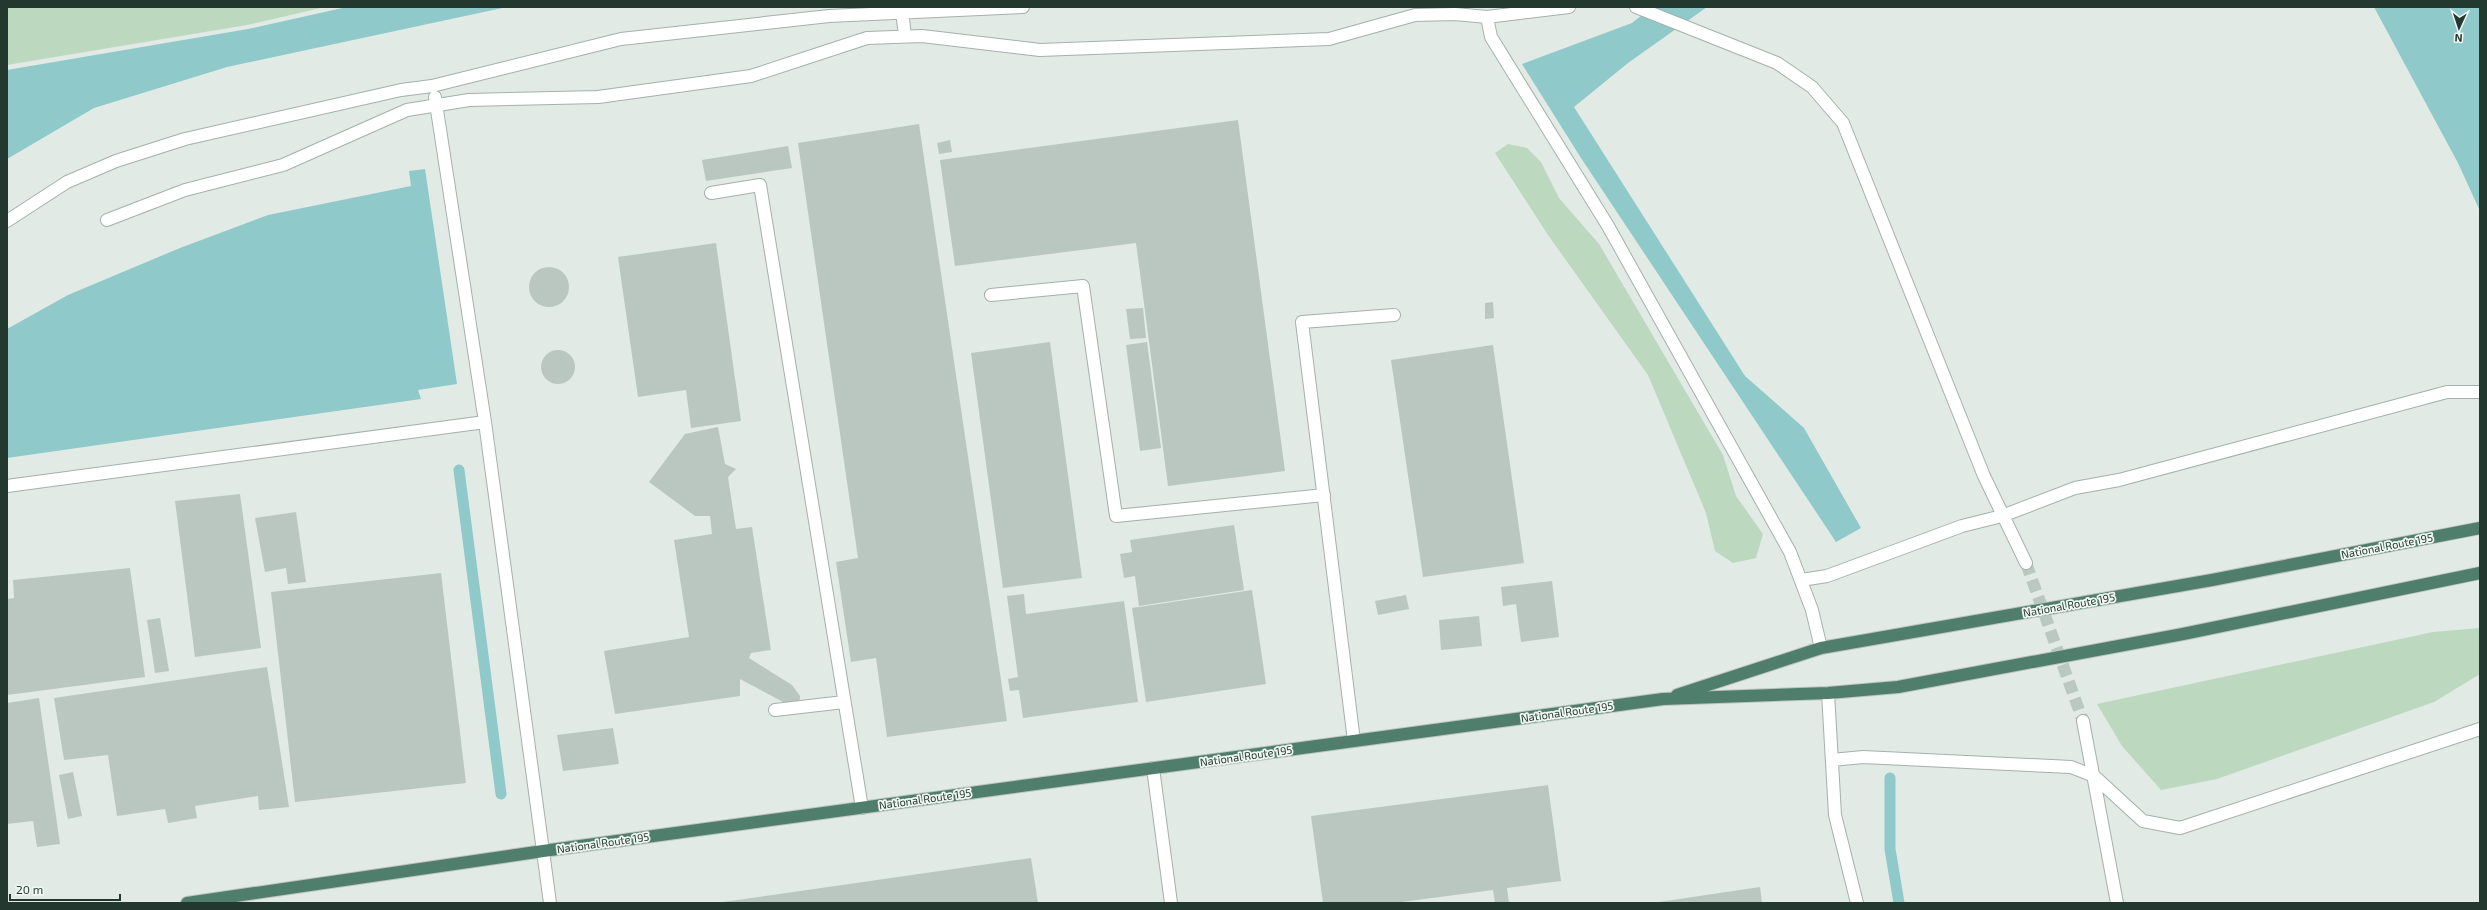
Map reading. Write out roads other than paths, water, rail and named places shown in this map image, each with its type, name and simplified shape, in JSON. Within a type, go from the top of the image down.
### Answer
[{"type":"highway","name":"National Route 195","points":[[1662,699],[1821,648],[2212,580],[2480,528]]},
{"type":"highway","name":"National Route 195","points":[[187,903],[543,851],[1662,699],[1828,693],[1898,687],[2183,634],[2480,573]]},
{"type":"street","points":[[7,221],[67,182],[116,161],[186,139],[401,90],[432,86],[621,39],[829,16],[1023,7]]},
{"type":"street","points":[[107,220],[185,190],[283,165],[407,110],[436,104],[469,100],[598,97],[751,76],[867,38],[905,36],[1040,50],[1329,39],[1433,11],[1487,17],[1569,7]]},
{"type":"street","points":[[1636,7],[1777,63],[1812,87],[1843,123],[2002,516],[2026,563]]},
{"type":"street","points":[[902,12],[905,36]]},
{"type":"street","points":[[1487,17],[1492,37],[1608,226],[1790,552],[1812,610],[1821,648]]},
{"type":"street","points":[[432,86],[485,422],[550,903]]},
{"type":"street","points":[[711,193],[760,185],[862,808]]},
{"type":"street","points":[[991,295],[1083,286],[1116,516],[1324,495]]},
{"type":"street","points":[[1354,741],[1302,322],[1394,315]]},
{"type":"street","points":[[1801,580],[1827,576],[1962,526],[2002,516],[2075,488],[2118,480],[2447,392],[2480,392]]},
{"type":"street","points":[[7,486],[485,422]]},
{"type":"street","points":[[1828,693],[1835,815],[1857,903]]},
{"type":"street","points":[[774,710],[844,702]]},
{"type":"street","points":[[2083,721],[2117,903]]},
{"type":"street","points":[[1832,760],[1863,757],[2071,767],[2094,776],[2143,821],[2180,828],[2480,729]]},
{"type":"street","points":[[1153,768],[1171,903]]},
{"type":"water","points":[[347,7],[507,7],[227,67],[94,108],[7,159],[7,70],[248,29]]},
{"type":"water","points":[[1652,7],[1707,7],[1628,63],[1574,107],[1745,376],[1804,428],[1861,528],[1836,542],[1581,158],[1522,64],[1632,23]]},
{"type":"water","points":[[2374,7],[2480,7],[2480,211],[2458,163]]},
{"type":"water","points":[[425,169],[457,384],[418,390],[421,399],[7,458],[7,329],[68,295],[180,248],[268,215],[411,186],[409,171]]},
{"type":"waterway","points":[[459,470],[501,794]]},
{"type":"waterway","points":[[1890,778],[1890,849],[1899,903]]},
{"type":"tunnel","points":[[2026,563],[2083,721]]}]
